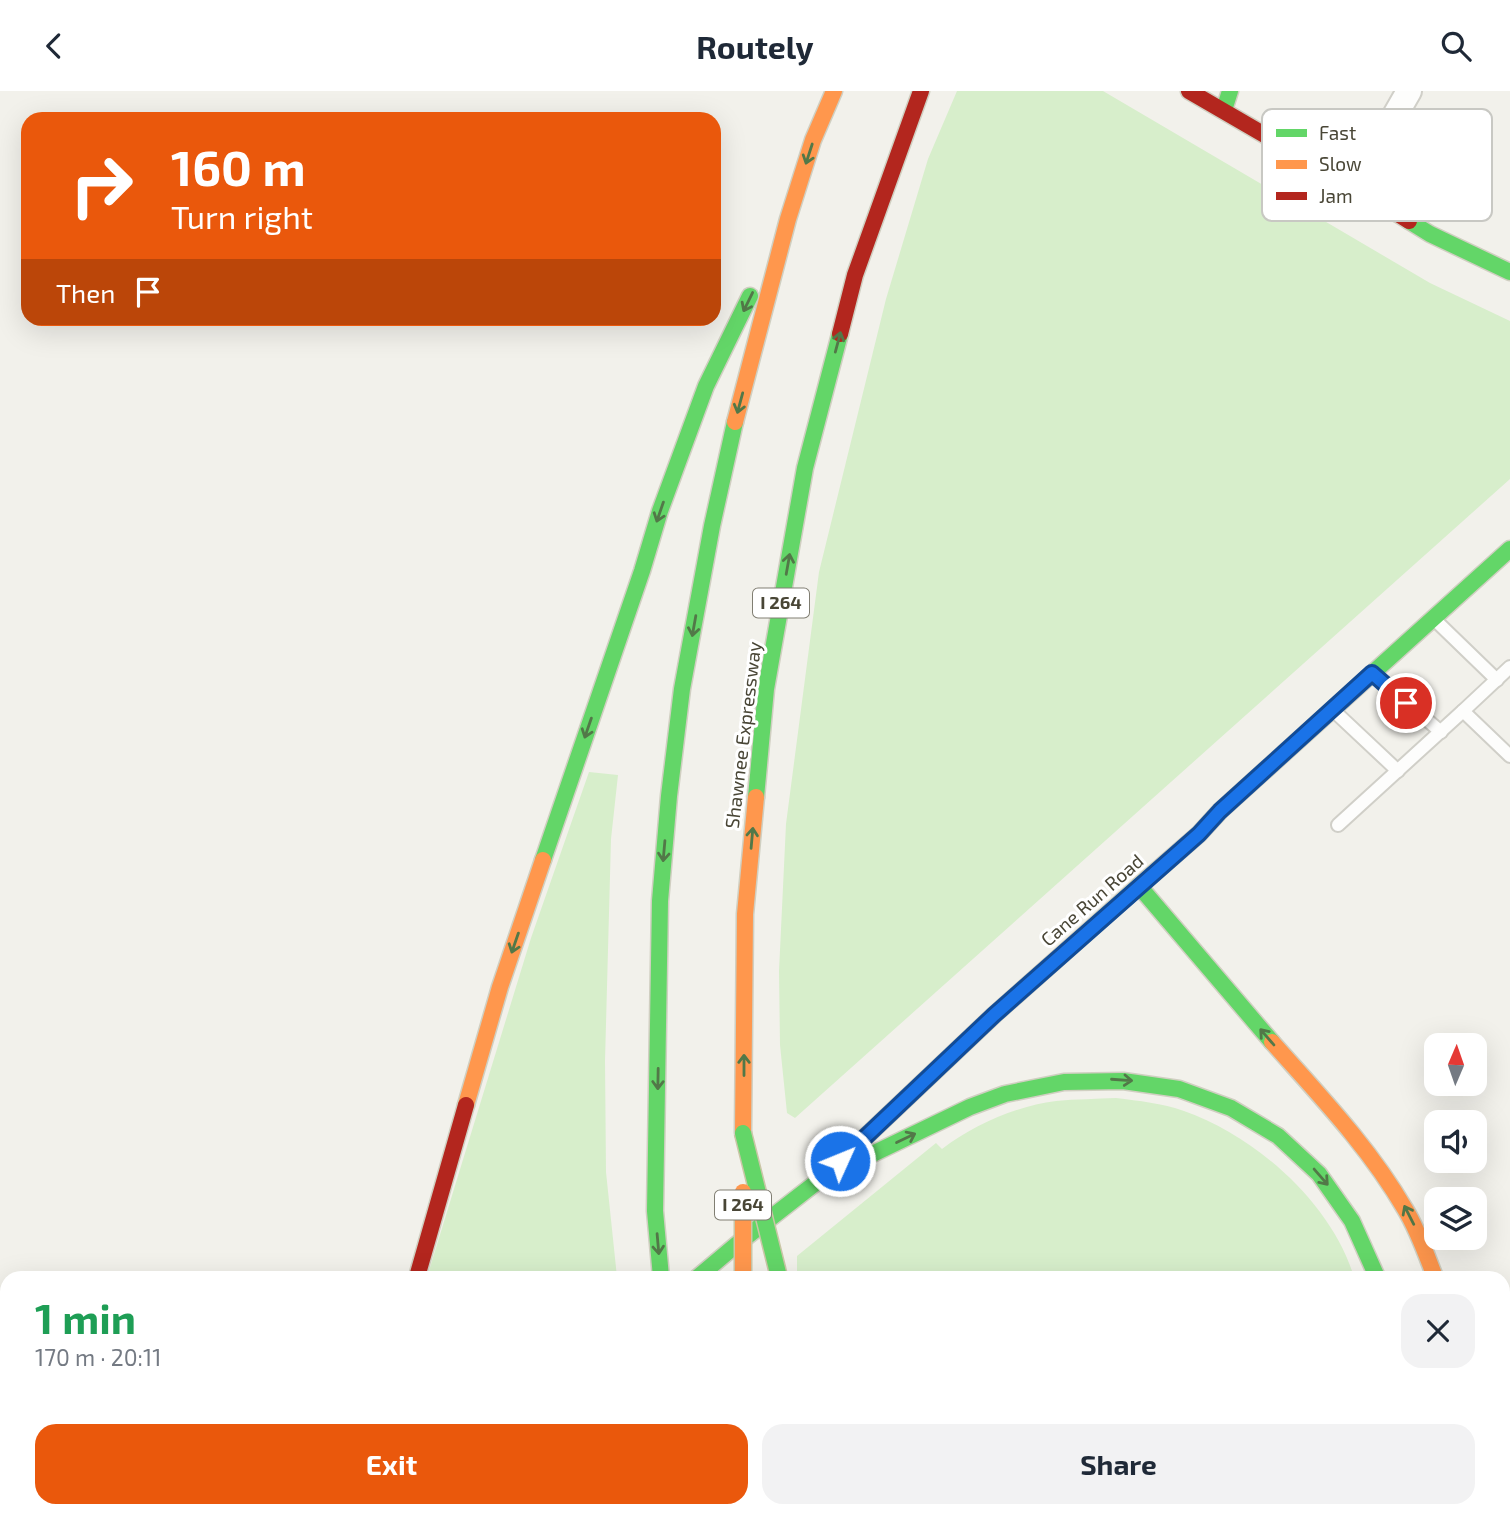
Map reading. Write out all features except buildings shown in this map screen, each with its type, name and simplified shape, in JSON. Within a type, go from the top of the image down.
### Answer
[{"type":"main road","points":[[660,1271],[655,1211],[660,901],[682,689],[730,440],[788,219],[813,140],[834,91]]},
{"type":"main road","name":"Shawnee Expressway","points":[[743,1271],[745,914],[766,689],[811,442],[855,275],[921,91]]},
{"type":"main road","points":[[1189,91],[1262,133]]},
{"type":"main road","points":[[1224,110],[1230,91]]},
{"type":"main road","points":[[419,1271],[500,987],[660,511],[706,386],[788,219]]},
{"type":"main road","points":[[1409,221],[1430,234],[1510,272]]},
{"type":"main road","name":"Cane Run Road","points":[[705,1271],[822,1178],[994,1015],[1199,834],[1220,811],[1372,673],[1433,619],[1498,568],[1510,549]]},
{"type":"main road","points":[[1139,886],[1383,1173],[1403,1203],[1433,1271]]},
{"type":"main road","points":[[822,1178],[971,1107],[1005,1094],[1064,1081],[1117,1079],[1154,1083],[1206,1098],[1237,1111],[1267,1128],[1294,1149],[1319,1174],[1355,1225],[1375,1271]]},
{"type":"main road","points":[[743,1133],[778,1271]]},
{"type":"street","points":[[1399,109],[1409,91]]},
{"type":"lane","points":[[1433,619],[1497,680]]},
{"type":"lane","points":[[1338,825],[1510,667]]},
{"type":"lane","points":[[1372,673],[1441,732]]},
{"type":"lane","points":[[1333,709],[1398,771]]},
{"type":"lane","points":[[1463,711],[1510,756]]},
{"type":"green space","points":[[957,91],[1103,91],[1262,184],[1262,221],[1324,221],[1430,283],[1510,321],[1510,479],[795,1118],[787,1113],[780,1045],[779,971],[786,824],[819,572],[886,299],[928,159]]},
{"type":"green space","points":[[589,772],[618,775],[611,839],[605,1061],[606,1172],[616,1271],[429,1271],[531,938]]},
{"type":"green space","points":[[1116,1098],[1159,1104],[1211,1122],[1238,1137],[1264,1155],[1310,1199],[1328,1224],[1352,1271],[797,1271],[797,1256],[936,1143],[942,1149],[968,1132],[1011,1112],[1056,1101]]},
{"type":"traffic: fast","points":[[1224,110],[1230,91]]},
{"type":"traffic: fast","points":[[1409,221],[1430,234],[1510,272]]},
{"type":"traffic: fast","points":[[543,860],[660,511],[706,386],[750,296]]},
{"type":"traffic: fast","points":[[756,797],[766,689],[805,468],[840,334]]},
{"type":"traffic: fast","points":[[660,1271],[655,1211],[660,901],[669,796],[682,689],[712,526],[735,422]]},
{"type":"traffic: fast","points":[[1139,886],[1510,549]]},
{"type":"traffic: fast","points":[[705,1271],[822,1178],[994,1015],[1139,886],[1272,1042]]},
{"type":"traffic: fast","points":[[856,1162],[970,1107],[1005,1094],[1064,1082],[1123,1081],[1179,1089],[1231,1108],[1278,1136],[1319,1174],[1352,1221],[1374,1271]]},
{"type":"traffic: fast","points":[[743,1133],[778,1271]]},
{"type":"traffic: slow","points":[[735,422],[788,219],[813,140],[834,91]]},
{"type":"traffic: slow","points":[[743,1133],[745,914],[756,797]]},
{"type":"traffic: slow","points":[[466,1105],[500,987],[543,860]]},
{"type":"traffic: slow","points":[[1272,1042],[1343,1122],[1376,1164],[1410,1217],[1433,1271]]},
{"type":"traffic: slow","points":[[743,1192],[743,1271]]},
{"type":"traffic: jam","points":[[840,334],[855,275],[921,91]]},
{"type":"traffic: jam","points":[[1189,91],[1262,133]]},
{"type":"traffic: jam","points":[[419,1271],[466,1105]]},
{"type":"route","points":[[840,1161],[994,1015],[1199,834],[1220,811],[1372,673],[1406,703]]}]
